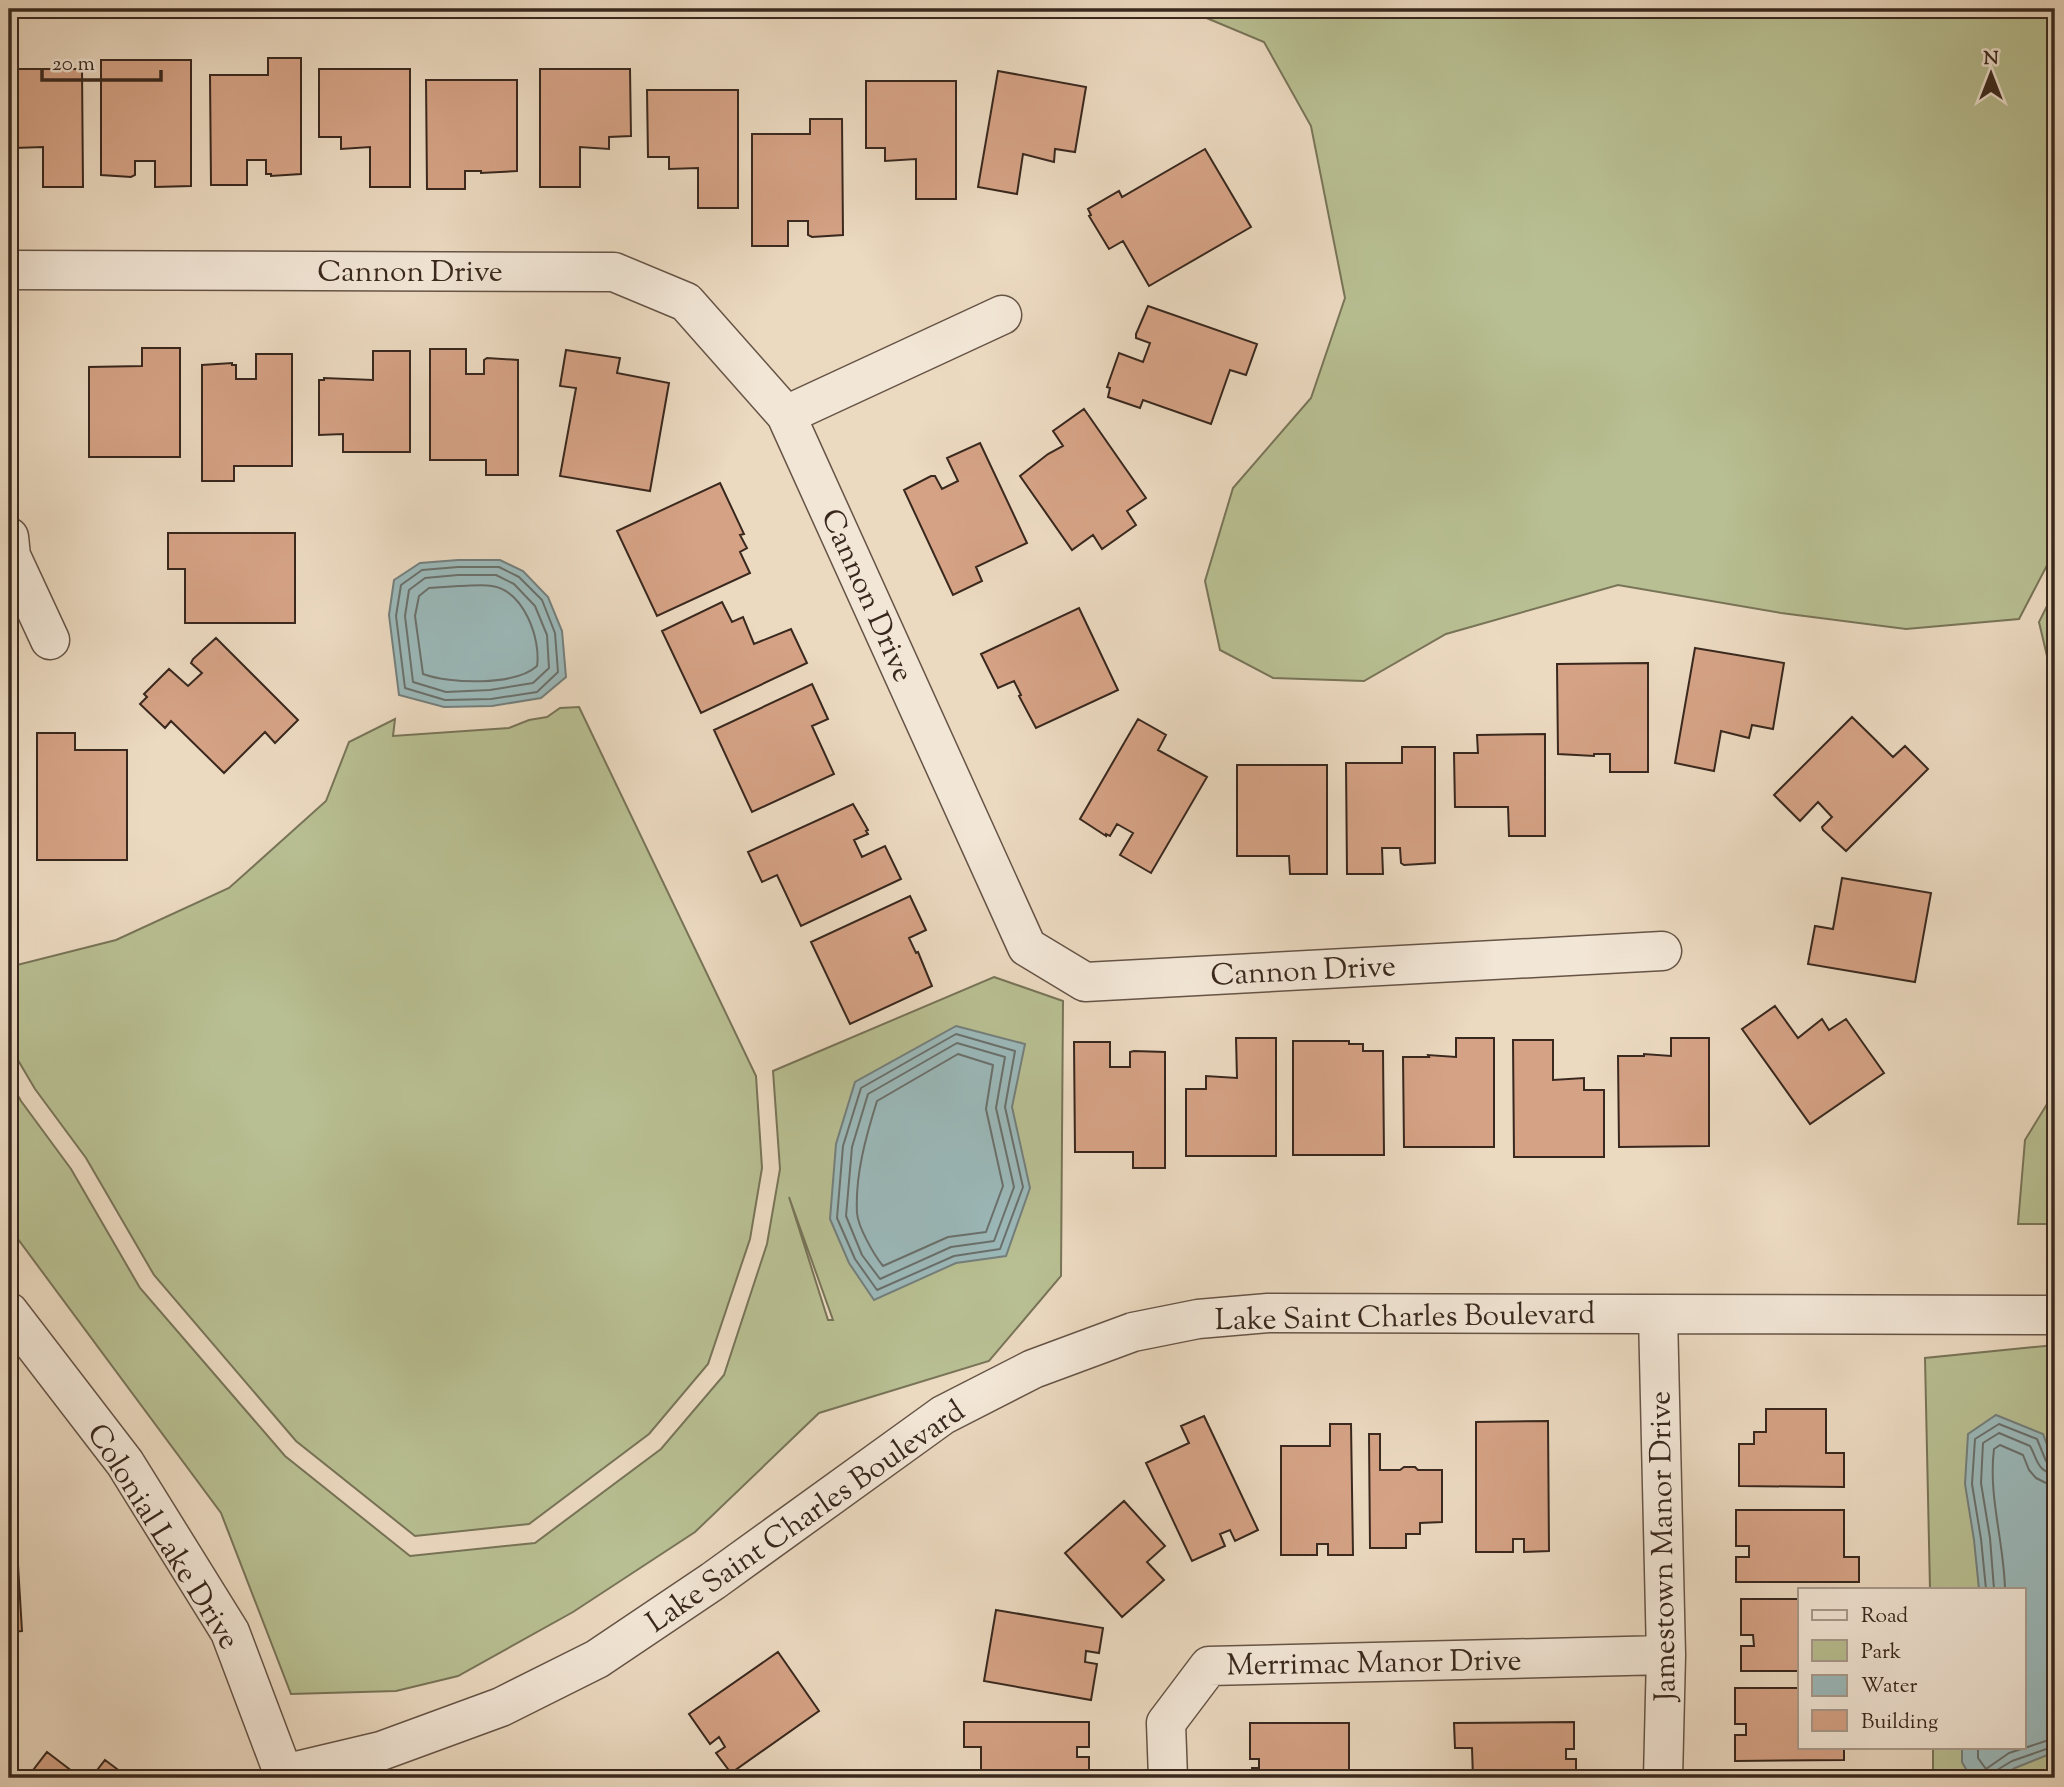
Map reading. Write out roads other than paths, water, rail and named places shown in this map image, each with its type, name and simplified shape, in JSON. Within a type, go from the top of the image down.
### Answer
[{"type":"street","name":"Cannon Drive","points":[[9,270],[614,272],[685,302],[786,415],[1027,947],[1085,982],[1662,951]]},
{"type":"street","points":[[786,415],[1002,315]]},
{"type":"street","points":[[9,537],[10,556],[50,640]]},
{"type":"street","name":"Colonial Lake Drive","points":[[9,1312],[125,1463],[230,1632],[284,1776]]},
{"type":"street","name":"Lake Saint Charles Boulevard","points":[[284,1776],[381,1751],[501,1707],[597,1659],[713,1581],[943,1415],[1033,1369],[1133,1332],[1198,1318],[1268,1313],[2055,1314]]},
{"type":"street","name":"Jamestown Manor Drive","points":[[1658,1315],[1666,1655],[1663,1778]]},
{"type":"street","name":"Merrimac Manor Drive","points":[[1168,1778],[1166,1723],[1209,1666],[1666,1655]]},
{"type":"water","points":[[500,560],[523,571],[548,597],[562,631],[566,677],[541,698],[492,706],[444,707],[399,695],[389,615],[394,580],[420,563]]},
{"type":"water","points":[[956,1026],[1025,1044],[1012,1107],[1030,1188],[1006,1256],[956,1263],[874,1300],[849,1263],[830,1219],[836,1144],[855,1082]]},
{"type":"water","points":[[1996,1415],[2043,1434],[2055,1466],[2055,1752],[1997,1778],[1971,1778],[1962,1762],[1962,1748],[2025,1748],[2025,1588],[1979,1588],[1965,1484],[1968,1434]]}]
